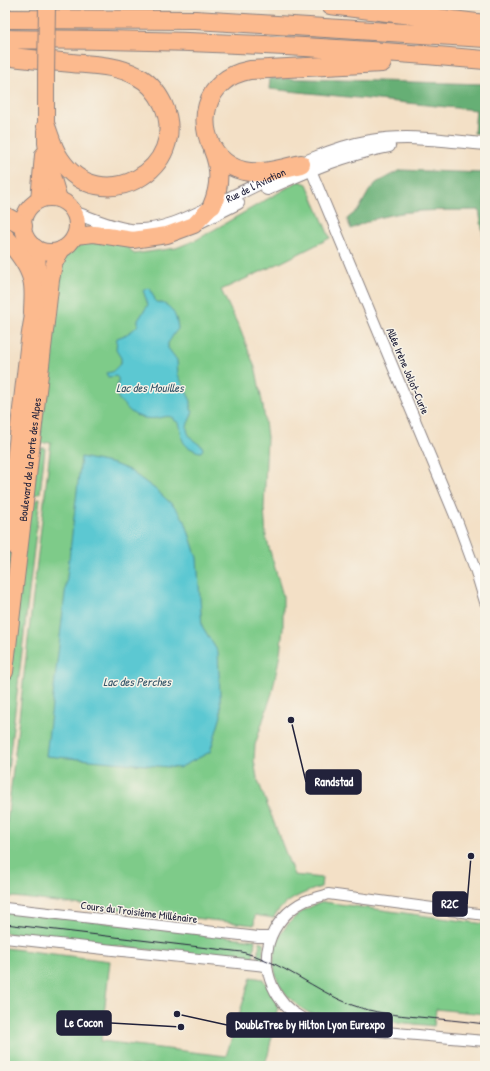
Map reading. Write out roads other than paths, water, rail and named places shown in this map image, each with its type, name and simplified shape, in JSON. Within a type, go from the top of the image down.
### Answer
[{"type":"highway","points":[[330,5],[485,24]]},
{"type":"highway","points":[[5,19],[195,20],[485,38]]},
{"type":"highway","points":[[5,39],[190,42],[479,59]]},
{"type":"highway","points":[[5,56],[101,66],[120,69],[137,76],[151,86],[161,101],[167,114],[168,135],[162,153],[150,170],[138,180],[131,183],[110,187],[93,185],[81,180],[72,173],[59,159],[46,126]]},
{"type":"highway","points":[[212,206],[219,182],[217,163],[205,126],[205,113],[213,92],[228,77],[250,70],[294,66],[479,59]]},
{"type":"highway","points":[[213,150],[227,163],[239,170],[264,172],[306,167]]},
{"type":"highway","points":[[5,216],[23,226]]},
{"type":"highway","points":[[5,237],[22,256],[32,278],[34,291],[32,313]]},
{"type":"main road","points":[[47,5],[46,126],[50,170],[59,199]]},
{"type":"main road","points":[[39,200],[46,126]]},
{"type":"main road","points":[[46,198],[59,199],[65,202],[74,212],[77,219],[77,228],[72,241],[62,249],[48,252],[35,247],[29,241],[23,226],[24,218],[32,204],[39,200],[46,198]]},
{"type":"main road","points":[[194,225],[212,206]]},
{"type":"main road","name":"Rue de l'Aviation","points":[[75,236],[94,234],[133,240],[167,235],[194,225]]},
{"type":"main road","name":"Boulevard de la Porte des Alpes","points":[[5,547],[32,313],[38,279],[38,260],[35,247]]},
{"type":"main road","name":"Boulevard de la Porte des Alpes","points":[[5,672],[51,280],[54,264],[62,249]]},
{"type":"street","name":"Rue de l'Aviation","points":[[194,225],[306,167],[324,154],[370,141],[405,137],[485,144]]},
{"type":"street","name":"Rue de l'Aviation","points":[[74,212],[106,224],[131,230],[152,229],[175,224],[212,206],[306,167],[366,150],[395,145],[442,141]]},
{"type":"street","name":"Allée Irène Joliot-Curie","points":[[306,167],[458,523],[485,602]]},
{"type":"street","points":[[485,915],[328,894],[306,901],[294,907],[280,921],[270,937],[266,955],[268,976],[278,996],[290,1010],[312,1022],[365,1030],[485,1041]]},
{"type":"street","name":"Cours du Troisième Millénaire","points":[[5,908],[258,937],[270,937]]},
{"type":"street","points":[[5,938],[266,966]]},
{"type":"water","name":"Lac des Mouilles","points":[[150,288],[156,302],[169,307],[175,315],[178,329],[168,343],[168,348],[177,360],[178,375],[191,401],[191,410],[193,411],[187,426],[187,430],[189,436],[202,446],[203,449],[201,452],[193,450],[185,444],[182,438],[179,423],[174,420],[174,418],[168,416],[154,419],[144,418],[128,410],[117,396],[116,391],[118,378],[116,376],[108,377],[106,373],[112,372],[121,363],[121,358],[116,350],[117,338],[125,335],[138,325],[138,320],[148,305],[143,290]]},
{"type":"water","name":"Lac des Perches","points":[[81,457],[114,464],[129,470],[155,489],[175,507],[185,521],[197,558],[202,626],[218,652],[221,716],[210,752],[179,768],[46,756]]},
{"type":"tram line","points":[[5,924],[242,952],[271,962],[338,999],[360,1008],[377,1012],[485,1024]]},
{"type":"place","name":"Randstad","points":[[291,720]]},
{"type":"place","name":"R2C","points":[[471,856]]},
{"type":"place","name":"DoubleTree by Hilton Lyon Eurexpo","points":[[177,1014]]},
{"type":"place","name":"Le Cocon","points":[[181,1027]]}]
